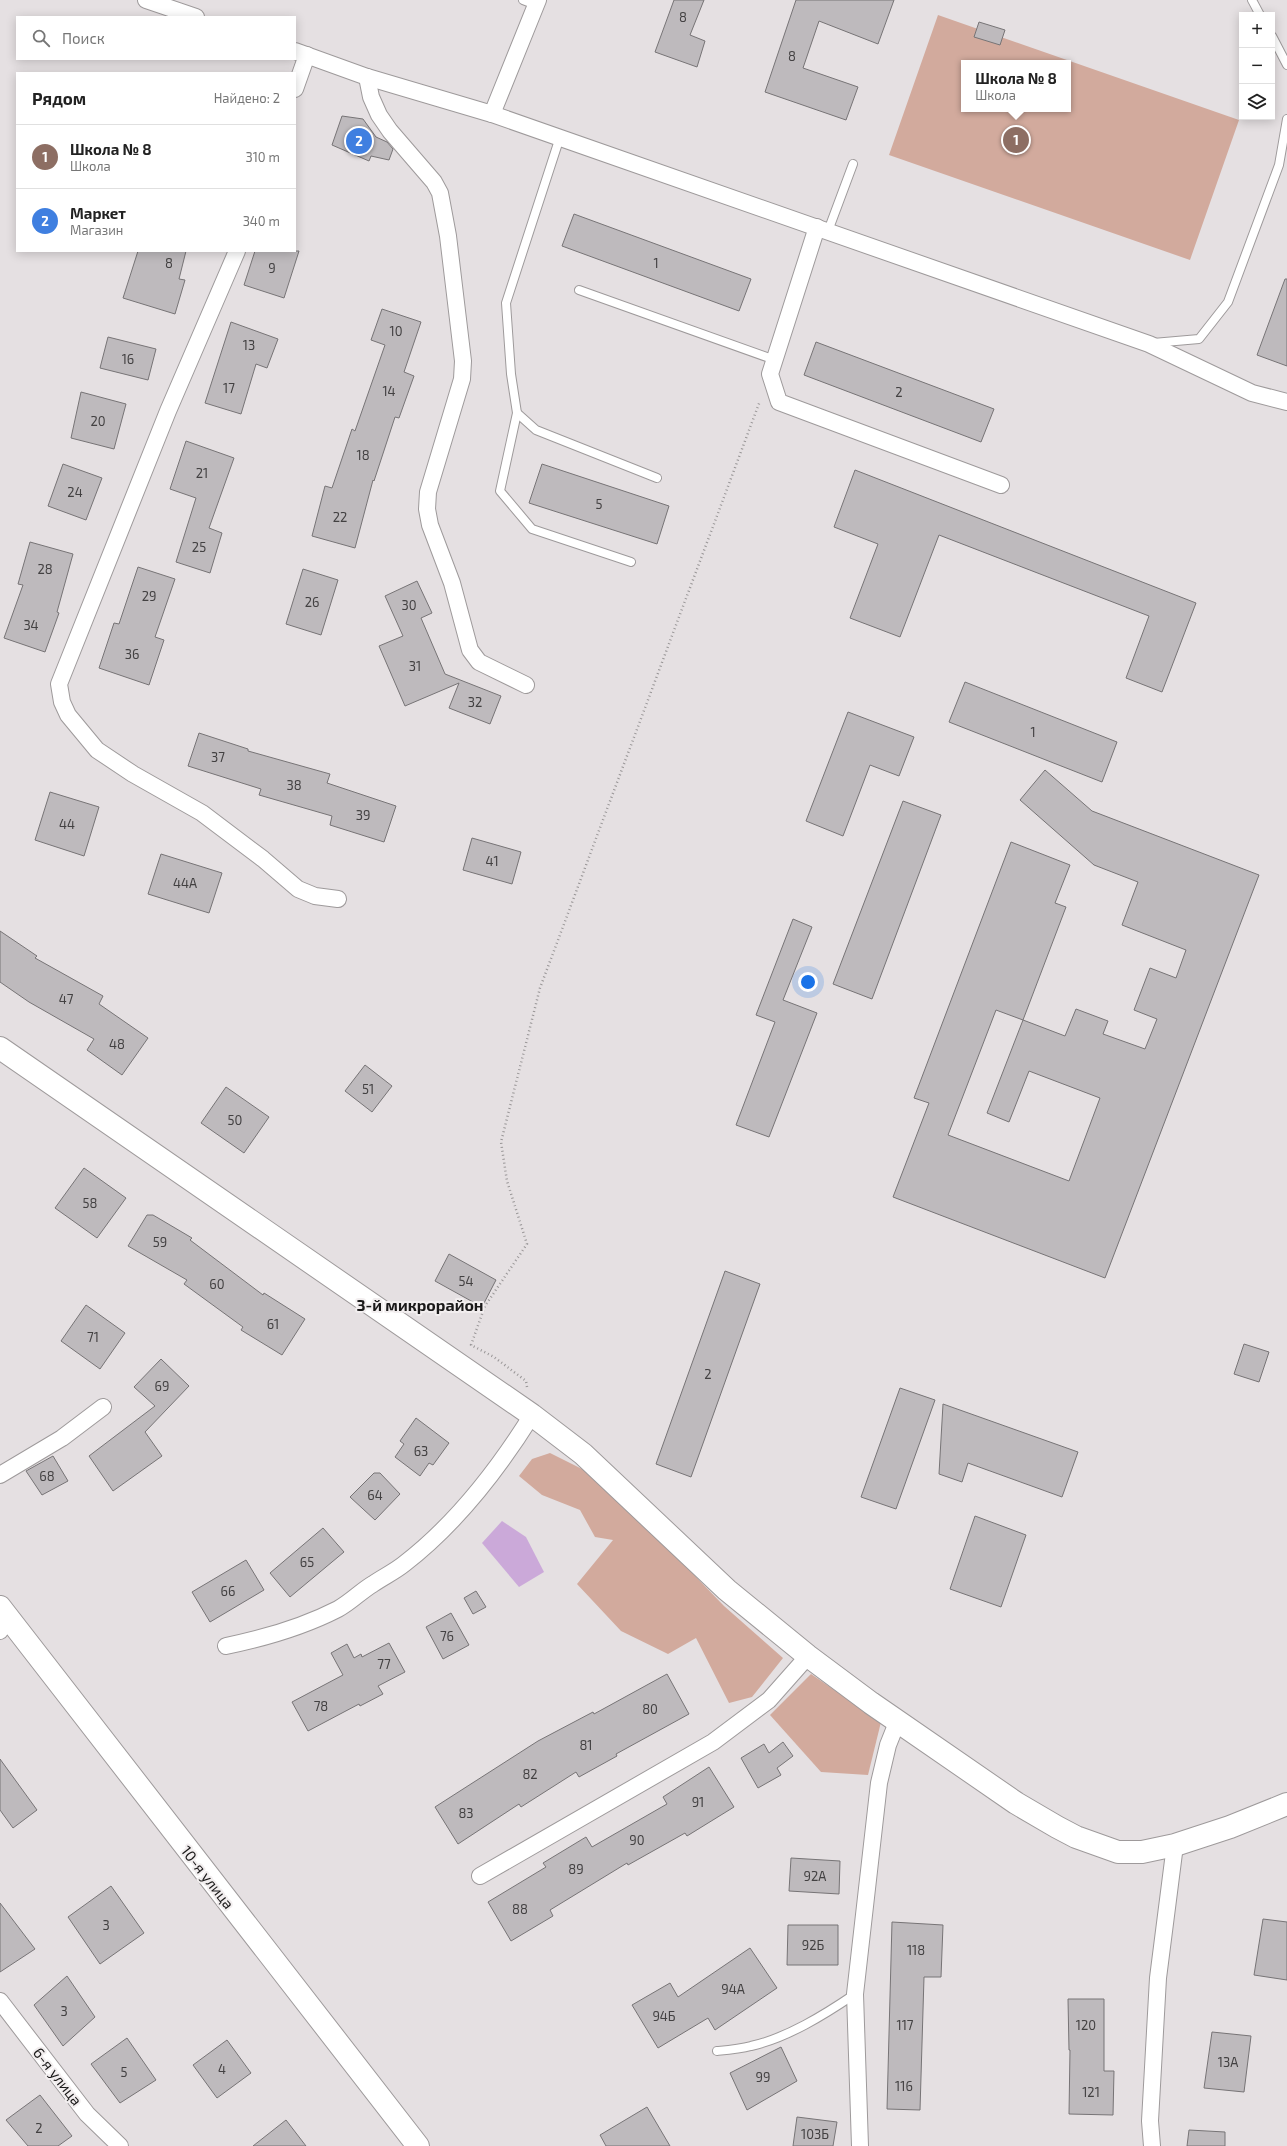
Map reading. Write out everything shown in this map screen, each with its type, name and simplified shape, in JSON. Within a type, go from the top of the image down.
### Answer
[{"type":"street","points":[[146,0],[193,16]]},
{"type":"street","points":[[492,114],[532,2]]},
{"type":"street","points":[[296,83],[301,53],[367,77],[492,114],[1149,344],[1252,393],[1287,402]]},
{"type":"street","points":[[367,77],[371,98],[379,115],[390,131],[434,182],[440,193],[460,322],[463,362],[462,379],[428,492],[427,509],[430,525],[452,583],[470,650],[479,662],[526,685]]},
{"type":"street","points":[[822,229],[773,367],[779,402],[1001,485]]},
{"type":"street","points":[[237,252],[168,411],[59,684],[62,702],[68,715],[97,750],[133,774],[202,813],[263,859],[298,889],[315,896],[338,899]]},
{"type":"street","points":[[0,1048],[532,1415],[583,1454],[727,1590],[808,1656],[871,1703],[898,1720],[1021,1806],[1076,1837],[1118,1852],[1142,1852],[1175,1845],[1230,1827],[1287,1804]]},
{"type":"street","points":[[0,1475],[62,1438],[103,1407]]},
{"type":"street","points":[[226,1646],[265,1638],[340,1608],[371,1584],[402,1566],[429,1544],[462,1510],[511,1448],[532,1415]]},
{"type":"street","name":"10-я улица","points":[[2,1619],[418,2146]]},
{"type":"street","points":[[480,1876],[713,1742],[769,1700],[808,1656]]},
{"type":"street","points":[[860,2146],[855,1994],[879,1783],[888,1745],[898,1720]]},
{"type":"street","points":[[1152,2146],[1150,2121],[1158,1978],[1175,1845]]},
{"type":"street","name":"6-я улица","points":[[0,2001],[87,2114],[120,2146]]},
{"type":"lane","points":[[1252,0],[1258,12]]},
{"type":"lane","points":[[1275,42],[1287,65]]},
{"type":"lane","points":[[1149,344],[1199,339],[1228,302],[1279,165],[1287,119]]},
{"type":"lane","points":[[560,137],[506,303],[511,374],[517,413],[500,491],[532,529],[631,562]]},
{"type":"lane","points":[[822,229],[853,164]]},
{"type":"lane","points":[[579,290],[773,367]]},
{"type":"lane","points":[[517,413],[536,430],[657,478]]},
{"type":"lane","points":[[717,2051],[750,2046],[771,2040],[834,2008],[855,1994]]},
{"type":"path","points":[[532,1415],[526,1381],[494,1358],[471,1346],[485,1306],[527,1244],[507,1181],[501,1142],[540,988],[773,367]]},
{"type":"shaded area","points":[[938,15],[1067,60],[961,60],[961,112],[1071,112],[1071,61],[1239,120],[1190,260],[889,155]]},
{"type":"shaded area","points":[[550,1453],[592,1474],[647,1526],[724,1606],[783,1658],[752,1697],[729,1703],[696,1638],[668,1654],[621,1631],[577,1584],[613,1540],[595,1537],[580,1510],[542,1495],[519,1476],[532,1459]]},
{"type":"shaded area","points":[[502,1521],[526,1537],[544,1572],[519,1587],[482,1543]]},
{"type":"shaded area","points":[[811,1674],[881,1722],[868,1775],[821,1772],[770,1715]]},
{"type":"building","points":[[674,0],[704,0],[690,35],[705,41],[697,67],[655,52]]},
{"type":"building","points":[[796,0],[894,0],[878,44],[819,21],[803,68],[858,87],[846,120],[765,92]]},
{"type":"building","points":[[979,22],[1005,30],[1000,45],[974,37]]},
{"type":"building","points":[[342,116],[363,119],[376,137],[387,142],[393,149],[389,160],[371,156],[369,161],[332,145]]},
{"type":"building","points":[[574,214],[751,279],[739,311],[562,246]]},
{"type":"building","points":[[299,251],[284,298],[244,285],[255,252]]},
{"type":"building","points":[[138,252],[186,252],[179,279],[185,280],[175,314],[123,298]]},
{"type":"building","points":[[1285,279],[1287,279],[1287,366],[1257,355]]},
{"type":"building","points":[[382,309],[421,322],[404,372],[414,376],[399,418],[395,417],[374,481],[373,480],[355,548],[312,536],[325,486],[332,488],[352,429],[355,431],[385,345],[371,340]]},
{"type":"building","points":[[231,322],[278,339],[267,368],[256,364],[241,414],[205,403]]},
{"type":"building","points":[[108,337],[156,349],[148,380],[100,368]]},
{"type":"building","points":[[816,342],[994,409],[981,442],[804,375]]},
{"type":"building","points":[[81,392],[126,404],[114,449],[71,438]]},
{"type":"building","points":[[186,441],[234,458],[209,528],[222,533],[210,573],[176,562],[196,498],[170,489]]},
{"type":"building","points":[[63,464],[102,478],[86,520],[48,506]]},
{"type":"building","points":[[542,464],[669,506],[657,544],[529,503]]},
{"type":"building","points":[[855,470],[1196,603],[1162,692],[1126,678],[1149,616],[939,535],[900,637],[850,618],[878,544],[834,527]]},
{"type":"building","points":[[30,542],[73,554],[57,612],[59,613],[45,652],[4,638],[23,585],[18,584]]},
{"type":"building","points":[[138,567],[175,579],[155,637],[164,640],[149,685],[99,668],[114,623],[119,624]]},
{"type":"building","points":[[303,569],[338,580],[321,635],[286,624]]},
{"type":"building","points":[[417,581],[432,613],[421,618],[445,674],[501,696],[490,724],[449,708],[459,683],[405,706],[379,646],[403,636],[385,596]]},
{"type":"building","points":[[965,682],[1117,742],[1102,782],[949,722]]},
{"type":"building","points":[[848,712],[914,737],[899,776],[870,765],[843,836],[806,821]]},
{"type":"building","points":[[199,733],[248,749],[248,751],[330,774],[327,783],[396,806],[384,842],[330,825],[332,816],[259,795],[261,789],[188,766]]},
{"type":"building","points":[[1045,770],[1092,811],[1259,875],[1105,1278],[893,1197],[929,1103],[914,1098],[1011,842],[1070,865],[1055,903],[1066,907],[1023,1020],[1065,1036],[1076,1009],[1108,1021],[1103,1034],[1145,1049],[1157,1019],[1134,1010],[1150,968],[1176,978],[1186,950],[1122,925],[1138,882],[1094,865],[1020,800]],"holes":[[[996,1010],[1023,1020],[987,1113],[1009,1122],[1029,1071],[1100,1098],[1069,1181],[948,1135]]]},
{"type":"building","points":[[50,792],[99,807],[84,856],[35,840]]},
{"type":"building","points":[[903,801],[941,815],[872,999],[833,984]]},
{"type":"building","points":[[472,838],[521,852],[512,884],[463,870]]},
{"type":"building","points":[[161,854],[222,873],[209,913],[148,894]]},
{"type":"building","points":[[793,919],[812,927],[783,1000],[817,1013],[769,1137],[736,1125],[775,1022],[756,1015]]},
{"type":"building","points":[[0,931],[37,956],[35,958],[103,996],[99,1004],[148,1038],[122,1075],[87,1050],[94,1039],[29,1002],[0,982]]},
{"type":"building","points":[[365,1065],[392,1086],[372,1112],[345,1091]]},
{"type":"building","points":[[226,1087],[269,1117],[244,1153],[201,1123]]},
{"type":"building","points":[[84,1168],[126,1198],[97,1238],[55,1208]]},
{"type":"building","points":[[147,1215],[153,1215],[192,1238],[190,1240],[263,1295],[264,1293],[305,1319],[282,1355],[241,1330],[243,1327],[184,1284],[187,1280],[128,1246]]},
{"type":"building","points":[[449,1254],[496,1280],[482,1307],[435,1281]]},
{"type":"building","points":[[725,1271],[760,1284],[691,1477],[656,1464]]},
{"type":"building","points":[[86,1305],[125,1333],[100,1369],[61,1341]]},
{"type":"building","points":[[1244,1344],[1269,1352],[1259,1382],[1234,1374]]},
{"type":"building","points":[[161,1359],[189,1386],[145,1432],[162,1456],[113,1491],[89,1456],[155,1406],[134,1387]]},
{"type":"building","points":[[900,1388],[935,1400],[896,1509],[861,1497]]},
{"type":"building","points":[[943,1404],[1078,1452],[1062,1497],[968,1463],[962,1482],[939,1474]]},
{"type":"building","points":[[416,1418],[449,1443],[433,1465],[429,1463],[420,1476],[395,1457],[404,1444],[400,1441]]},
{"type":"building","points":[[53,1456],[68,1481],[42,1495],[26,1471]]},
{"type":"building","points":[[374,1473],[380,1473],[400,1494],[375,1520],[350,1497]]},
{"type":"building","points":[[975,1516],[1026,1535],[1001,1607],[950,1589]]},
{"type":"building","points":[[323,1528],[344,1552],[290,1597],[270,1573]]},
{"type":"building","points":[[246,1560],[264,1590],[210,1622],[192,1592]]},
{"type":"building","points":[[476,1591],[486,1607],[473,1614],[464,1598]]},
{"type":"building","points":[[451,1613],[469,1645],[443,1659],[426,1627]]},
{"type":"building","points":[[389,1643],[405,1672],[378,1686],[383,1694],[360,1706],[359,1704],[308,1731],[292,1702],[343,1675],[331,1653],[347,1644],[354,1658],[361,1654],[362,1657]]},
{"type":"building","points":[[667,1674],[689,1714],[616,1754],[617,1756],[579,1777],[576,1772],[521,1807],[519,1804],[458,1844],[435,1807],[538,1741],[593,1712],[594,1714]]},
{"type":"building","points":[[783,1742],[793,1756],[777,1768],[781,1775],[758,1788],[741,1758],[764,1744],[769,1753]]},
{"type":"building","points":[[0,1759],[37,1810],[13,1828],[0,1810]]},
{"type":"building","points":[[709,1767],[734,1807],[687,1836],[685,1833],[628,1865],[627,1863],[550,1910],[553,1916],[511,1941],[488,1902],[546,1867],[543,1863],[586,1837],[592,1847],[667,1804],[663,1797]]},
{"type":"building","points":[[791,1858],[840,1861],[839,1894],[789,1891]]},
{"type":"building","points":[[111,1886],[144,1933],[100,1964],[68,1917]]},
{"type":"building","points":[[0,1903],[35,1949],[0,1972]]},
{"type":"building","points":[[1263,1919],[1287,1922],[1287,1980],[1254,1975]]},
{"type":"building","points":[[892,1922],[943,1925],[941,1977],[924,1977],[920,2110],[887,2109]]},
{"type":"building","points":[[788,1925],[838,1925],[838,1965],[787,1965]]},
{"type":"building","points":[[750,1948],[777,1988],[715,2030],[708,2018],[658,2048],[632,2005],[670,1983],[678,1997]]},
{"type":"building","points":[[67,1976],[95,2017],[63,2046],[34,2005]]},
{"type":"building","points":[[1068,1999],[1104,1999],[1104,2071],[1114,2071],[1113,2115],[1069,2114],[1070,2050]]},
{"type":"building","points":[[1212,2032],[1251,2036],[1244,2092],[1204,2088]]},
{"type":"building","points":[[127,2038],[156,2080],[120,2103],[91,2064]]},
{"type":"building","points":[[227,2040],[251,2073],[217,2098],[193,2065]]},
{"type":"building","points":[[781,2047],[797,2081],[747,2110],[730,2073]]},
{"type":"building","points":[[40,2095],[72,2136],[58,2146],[28,2146],[6,2120]]},
{"type":"building","points":[[647,2107],[670,2146],[606,2146],[600,2135]]},
{"type":"building","points":[[797,2117],[837,2122],[833,2146],[793,2146]]},
{"type":"building","points":[[286,2120],[306,2146],[253,2146]]},
{"type":"building","points":[[1189,2130],[1225,2132],[1225,2146],[1187,2146]]},
{"type":"place","name":"Школа № 8","points":[[1016,140]]},
{"type":"place","name":"Маркет","points":[[359,141]]},
{"type":"district","name":"3-й микрорайон","points":[[420,1304]]}]
